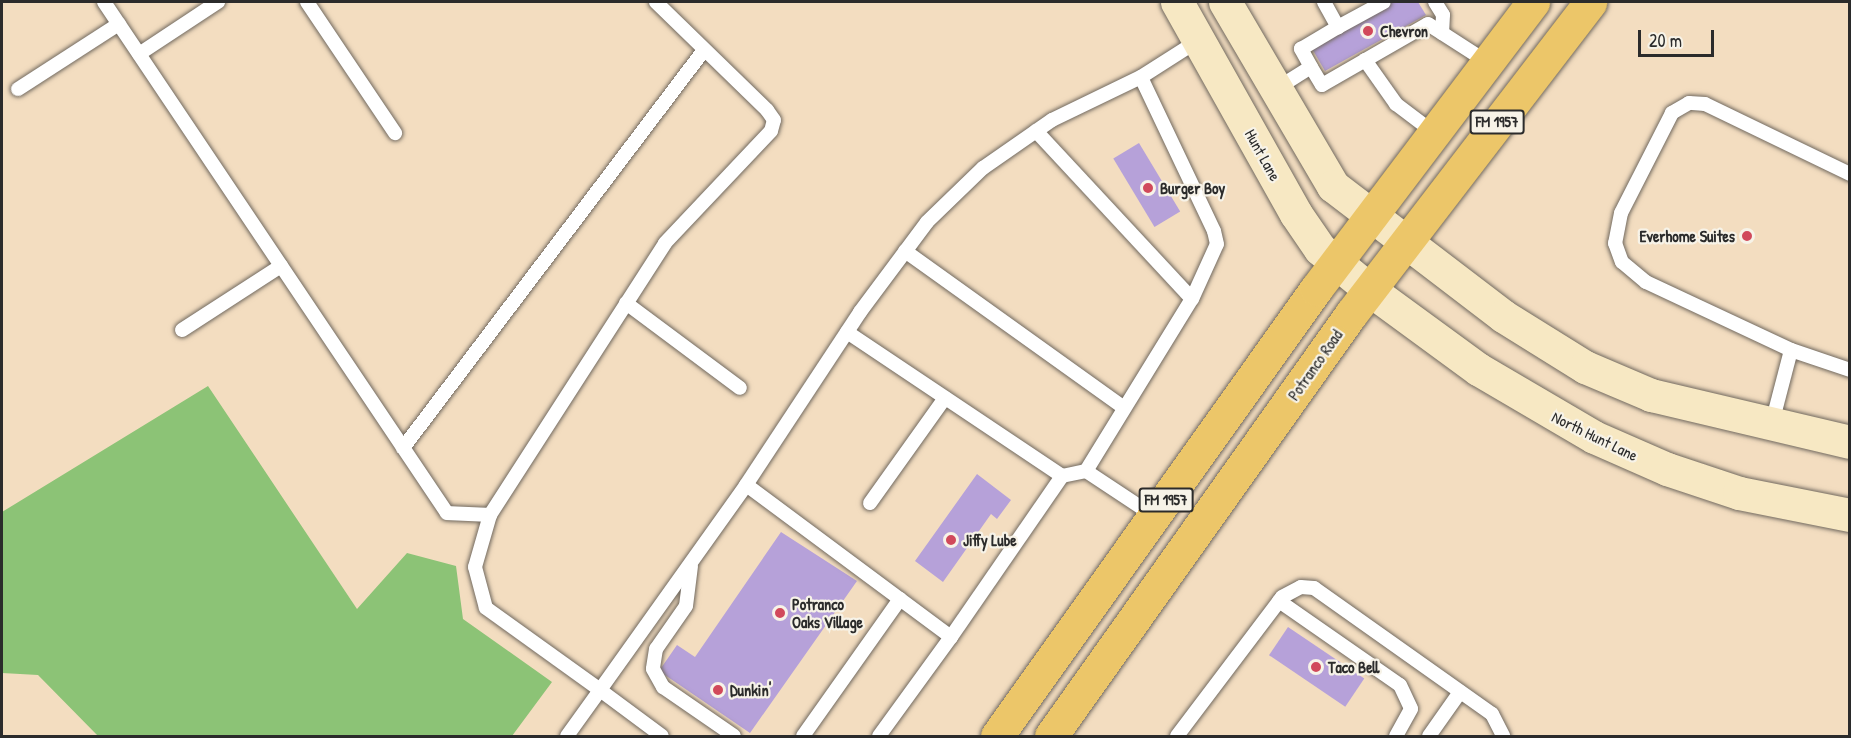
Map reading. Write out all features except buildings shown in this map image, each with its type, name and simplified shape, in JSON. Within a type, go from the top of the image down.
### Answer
[{"type":"main road","name":"Hunt Lane","points":[[1177,2],[1296,214],[1320,249],[1370,290]]},
{"type":"main road","name":"FM 1957","points":[[997,736],[1432,132],[1533,2]]},
{"type":"main road","name":"Potranco Road","points":[[1052,736],[1370,290],[1590,2]]},
{"type":"main road","points":[[1231,4],[1275,89],[1328,180],[1370,218],[1524,331],[1607,378],[1651,395],[1771,426],[1850,442]]},
{"type":"main road","name":"North Hunt Lane","points":[[1370,290],[1478,369],[1594,437],[1667,469],[1730,490],[1850,515]]},
{"type":"main road","points":[[1023,736],[1063,678],[1074,650],[1075,628]]},
{"type":"lane","points":[[104,2],[447,513],[490,515]]},
{"type":"lane","points":[[139,54],[218,2]]},
{"type":"lane","points":[[307,2],[395,133]]},
{"type":"lane","points":[[656,2],[767,110],[774,120],[771,131],[665,243],[490,515],[475,567],[486,608],[600,690],[643,731],[662,736]]},
{"type":"lane","points":[[1324,2],[1338,27]]},
{"type":"lane","points":[[1383,2],[1301,49],[1322,85],[1428,24],[1486,62]]},
{"type":"lane","points":[[1435,2],[1443,15],[1442,33]]},
{"type":"lane","points":[[18,89],[119,24]]},
{"type":"lane","points":[[567,736],[746,485],[847,332],[927,222],[983,168],[1036,131],[1141,77],[1199,40]]},
{"type":"lane","points":[[403,448],[704,50]]},
{"type":"lane","points":[[1365,60],[1396,104],[1432,132]]},
{"type":"lane","points":[[1275,89],[1311,67]]},
{"type":"lane","points":[[1086,471],[1192,298],[1217,244],[1214,231],[1141,77]]},
{"type":"lane","points":[[1850,174],[1705,104],[1689,103],[1672,113],[1621,213],[1615,243],[1622,262],[1646,282],[1791,350],[1850,370]]},
{"type":"lane","points":[[1036,131],[1192,298]]},
{"type":"lane","points":[[905,251],[1124,408]]},
{"type":"lane","points":[[182,330],[281,266]]},
{"type":"lane","points":[[626,303],[740,388]]},
{"type":"lane","points":[[847,332],[1062,476]]},
{"type":"lane","points":[[1771,426],[1791,350]]},
{"type":"lane","points":[[870,503],[945,398]]},
{"type":"lane","points":[[879,736],[951,637],[1062,476],[1086,471],[1154,516]]},
{"type":"lane","points":[[746,485],[951,637]]},
{"type":"lane","points":[[691,563],[686,606],[656,649],[653,669],[663,687],[734,736]]},
{"type":"lane","points":[[1177,736],[1279,601],[1290,591],[1314,588],[1492,714],[1503,736]]},
{"type":"lane","points":[[803,736],[900,599]]},
{"type":"lane","points":[[1279,601],[1400,685],[1411,709],[1396,736]]},
{"type":"lane","points":[[1429,736],[1460,692]]},
{"type":"green space","points":[[208,386],[357,609],[407,553],[456,566],[463,619],[552,682],[512,736],[98,736],[38,675],[2,673],[2,512]]},
{"type":"place","name":"Chevron","points":[[1368,31]]},
{"type":"place","name":"Burger Boy","points":[[1148,188]]},
{"type":"place","name":"Everhome Suites","points":[[1747,236]]},
{"type":"place","name":"Jiffy Lube","points":[[951,540]]},
{"type":"place","name":"Potranco Oaks Village","points":[[780,613]]},
{"type":"place","name":"Taco Bell","points":[[1316,667]]},
{"type":"place","name":"Dunkin'","points":[[718,690]]}]
